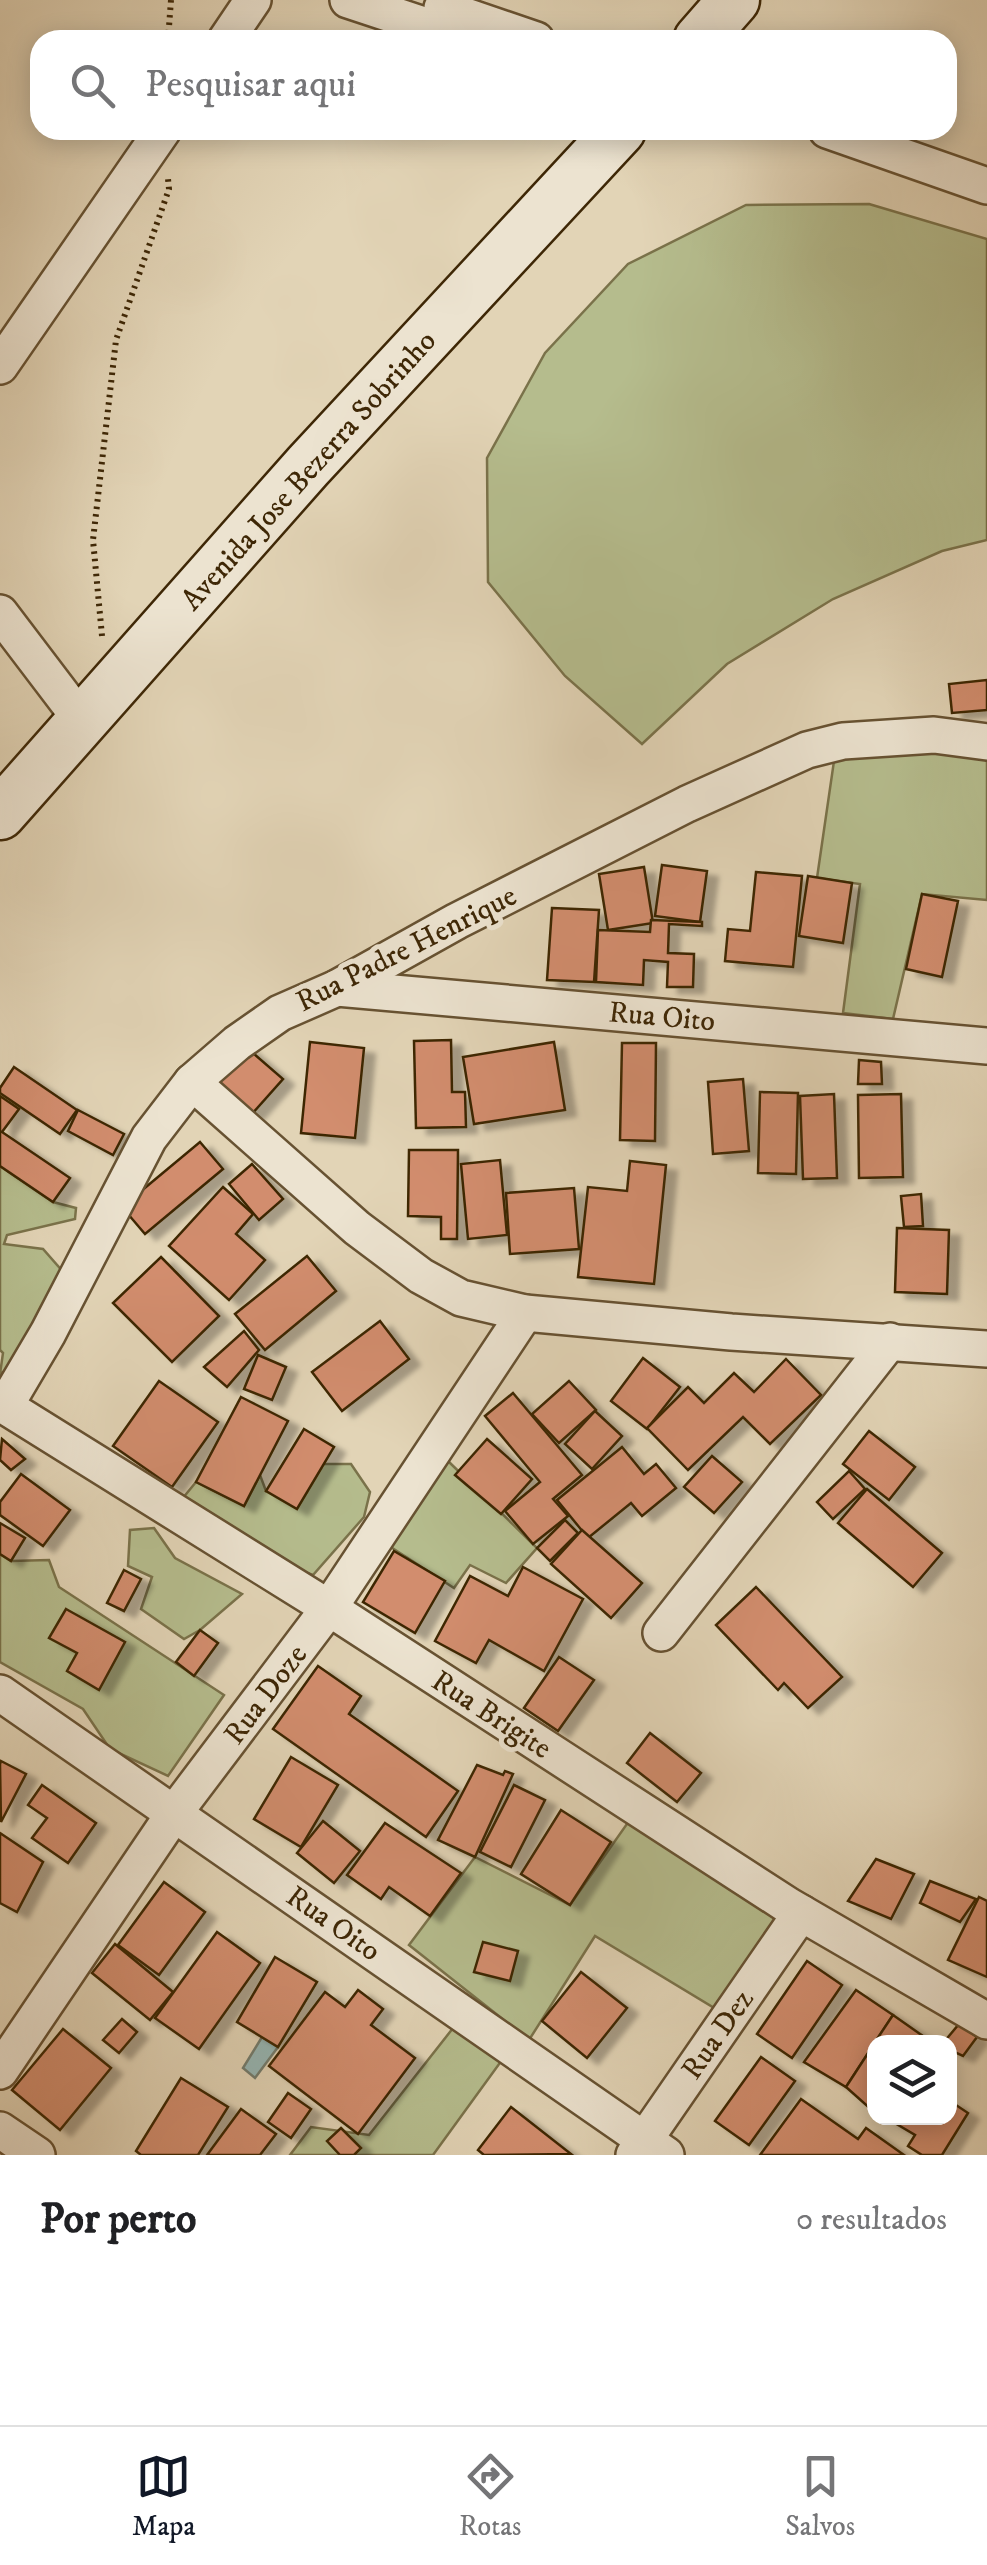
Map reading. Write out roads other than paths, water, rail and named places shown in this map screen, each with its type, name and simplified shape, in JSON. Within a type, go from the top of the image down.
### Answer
[{"type":"main road","points":[[708,30],[734,0]]},
{"type":"main road","name":"Avenida Jose Bezerra Sobrinho","points":[[0,814],[308,466],[611,140]]},
{"type":"street","points":[[233,30],[253,0]]},
{"type":"street","points":[[348,0],[440,30]]},
{"type":"street","points":[[418,0],[506,30]]},
{"type":"street","points":[[0,366],[156,140]]},
{"type":"street","points":[[856,140],[987,186]]},
{"type":"street","points":[[0,612],[95,707]]},
{"type":"street","name":"Rua Padre Henrique","points":[[2,1405],[48,1333],[149,1138],[192,1082],[280,1013],[337,988],[457,921],[688,804],[807,750],[843,741],[934,735],[987,742]]},
{"type":"street","name":"Rua Oito","points":[[337,988],[987,1046]]},
{"type":"street","points":[[192,1082],[358,1228],[421,1276],[461,1298],[525,1313],[987,1349]]},
{"type":"street","name":"Rua Doze","points":[[0,2071],[175,1812],[329,1608],[525,1313]]},
{"type":"street","points":[[661,1633],[890,1341]]},
{"type":"street","name":"Rua Brigite","points":[[2,1405],[329,1608],[801,1913],[987,2020]]},
{"type":"street","name":"Rua Oito","points":[[0,1693],[175,1812],[648,2150]]},
{"type":"street","name":"Rua Dez","points":[[648,2150],[801,1913]]},
{"type":"street","points":[[0,2130],[37,2155]]},
{"type":"water","points":[[262,2037],[278,2047],[255,2078],[243,2068]]}]
